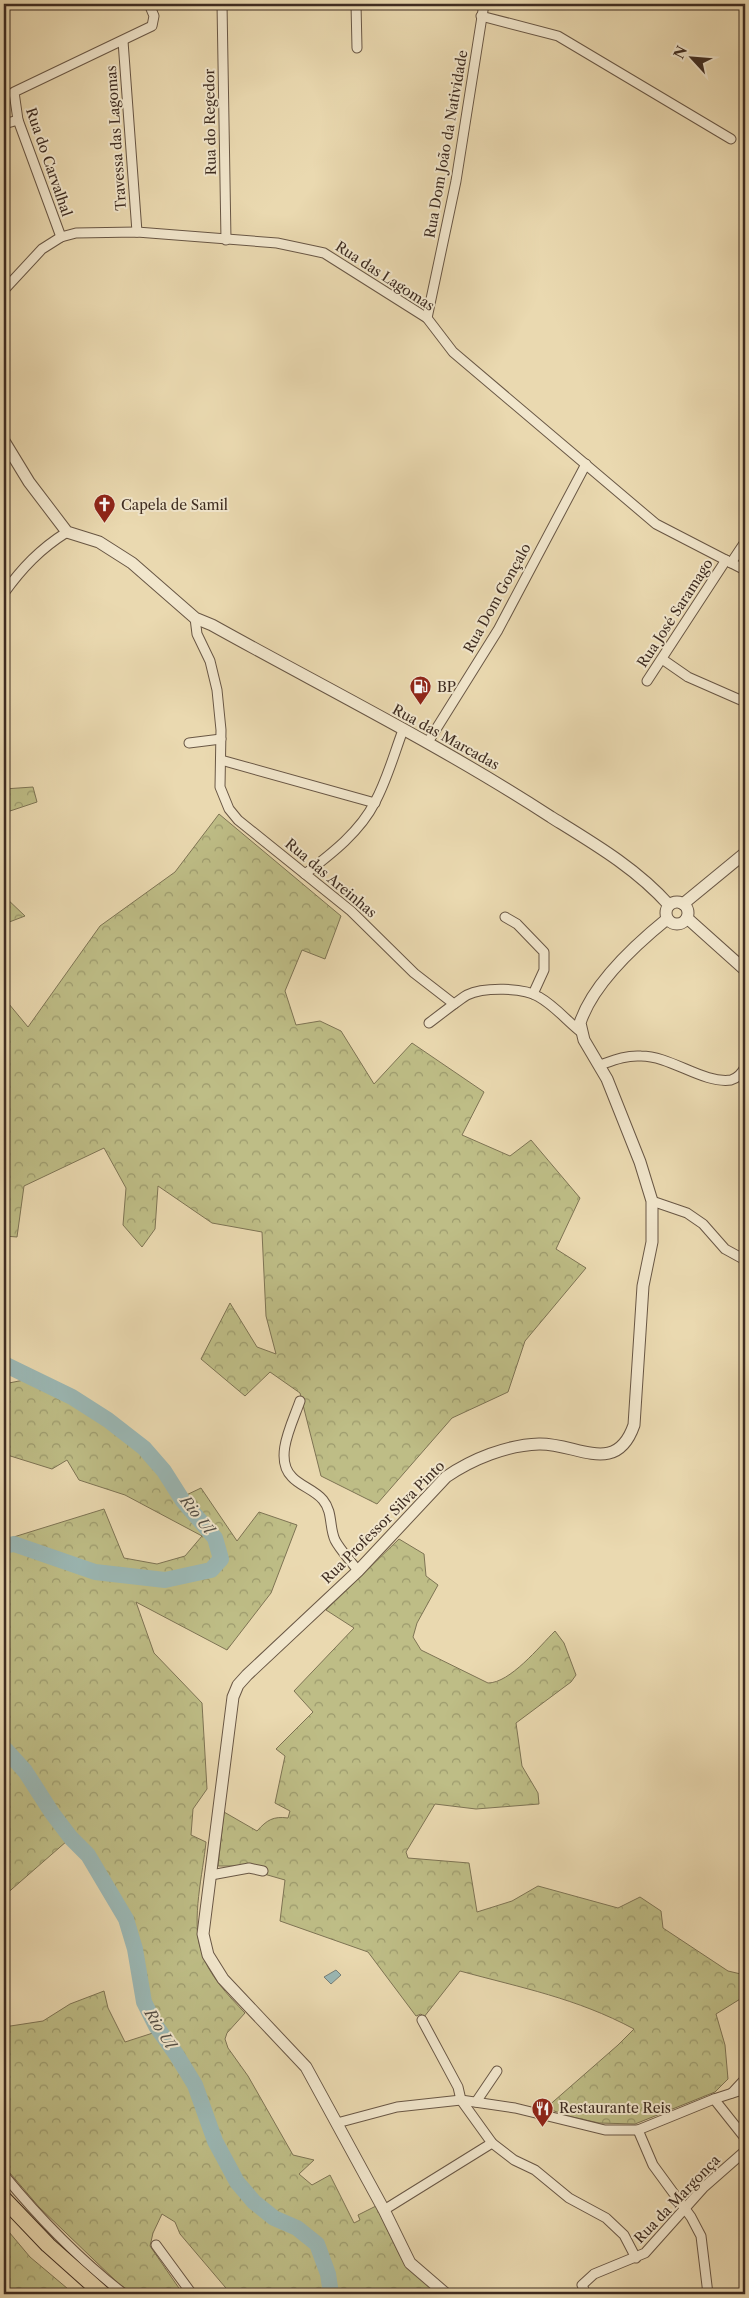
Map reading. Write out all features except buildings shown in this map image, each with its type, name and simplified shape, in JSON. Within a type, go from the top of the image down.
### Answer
[{"type":"highway","points":[[4,2199],[48,2245],[103,2294]]},
{"type":"highway","points":[[4,2210],[42,2251],[90,2294]]},
{"type":"street","name":"Rua do Carvalhal","points":[[61,237],[18,120],[14,92],[152,26],[154,16],[149,4]]},
{"type":"street","name":"Rua do Regedor","points":[[222,4],[226,240]]},
{"type":"street","points":[[356,4],[357,48]]},
{"type":"street","name":"Rua Dom João da Natividade","points":[[427,318],[456,181],[484,4]]},
{"type":"street","points":[[481,16],[558,36],[731,139]]},
{"type":"street","name":"Travessa das Lagomas","points":[[122,41],[137,232]]},
{"type":"street","points":[[4,124],[18,120]]},
{"type":"street","name":"Rua das Lagomas","points":[[4,290],[42,249],[61,237],[76,233],[137,232],[277,244],[324,253],[427,318],[454,352],[656,524],[745,570]]},
{"type":"street","points":[[4,441],[29,482],[67,532],[45,545],[24,566],[4,592]]},
{"type":"street","name":"Rua Dom Gonçalo","points":[[428,742],[498,630],[586,464]]},
{"type":"street","name":"Rua das Marcadas","points":[[67,532],[99,542],[132,563],[195,618],[212,625],[428,742],[519,796],[638,874],[669,904]]},
{"type":"street","name":"Rua José Saramago","points":[[647,681],[728,562],[745,542]]},
{"type":"street","name":"Rua das Areinhas","points":[[195,618],[197,634],[210,661],[217,690],[221,739],[220,787],[229,809],[238,820],[371,929],[414,973],[454,1004]]},
{"type":"street","points":[[662,659],[688,677],[745,702]]},
{"type":"street","points":[[306,874],[331,855],[375,803],[403,730]]},
{"type":"street","points":[[189,743],[221,739]]},
{"type":"street","points":[[221,760],[375,803]]},
{"type":"street","points":[[683,904],[745,853]]},
{"type":"street","points":[[676,902],[683,904],[688,912],[687,918],[677,924],[667,919],[666,910],[669,904],[676,902]]},
{"type":"street","points":[[505,917],[517,924],[544,952],[544,970],[533,994]]},
{"type":"street","points":[[687,918],[745,970]]},
{"type":"street","points":[[581,1032],[582,1016],[606,980],[627,954],[667,919]]},
{"type":"street","points":[[429,1023],[468,995],[482,990],[509,989],[533,994],[552,1007],[581,1032]]},
{"type":"street","name":"Rua Professor Silva Pinto","points":[[446,2294],[410,2263],[384,2210],[306,2067],[223,1979],[208,1955],[203,1934],[233,1697],[238,1685],[358,1570],[446,1477],[461,1466],[492,1454],[524,1446],[541,1444],[599,1454],[619,1451],[629,1440],[634,1425],[643,1286],[652,1242],[652,1201],[640,1162],[600,1065],[581,1032]]},
{"type":"street","points":[[600,1065],[621,1057],[642,1056],[664,1060],[716,1079],[732,1080],[740,1075],[745,1067]]},
{"type":"street","points":[[652,1201],[687,1213],[703,1224],[725,1249],[745,1260]]},
{"type":"street","points":[[300,1401],[289,1432],[283,1458],[286,1469],[292,1478],[323,1500],[332,1519],[334,1539],[358,1570]]},
{"type":"street","points":[[211,1875],[249,1868],[263,1871]]},
{"type":"street","points":[[422,2020],[458,2087],[461,2100],[492,2142],[514,2160],[535,2170],[569,2198],[606,2218],[624,2235],[636,2258]]},
{"type":"street","points":[[476,2102],[497,2071]]},
{"type":"street","points":[[732,2093],[745,2079]]},
{"type":"street","points":[[336,2123],[397,2107],[461,2100],[515,2108],[605,2130],[638,2130],[714,2099],[745,2089]]},
{"type":"street","points":[[714,2099],[745,2138]]},
{"type":"street","points":[[638,2130],[653,2164],[701,2236],[708,2294]]},
{"type":"street","points":[[384,2210],[492,2142]]},
{"type":"street","name":"Rua da Margonça","points":[[586,2294],[582,2285],[594,2274],[645,2253],[704,2187],[745,2151]]},
{"type":"street","points":[[4,2175],[50,2228],[93,2270],[124,2294]]},
{"type":"street","points":[[156,2245],[192,2294]]},
{"type":"green space","points":[[33,787],[37,802],[4,813],[4,789]]},
{"type":"green space","points":[[219,814],[341,916],[325,959],[302,950],[285,991],[296,1025],[320,1021],[341,1031],[374,1084],[412,1043],[484,1092],[462,1135],[510,1156],[531,1140],[580,1198],[556,1249],[586,1268],[525,1341],[508,1392],[452,1418],[377,1504],[321,1476],[300,1393],[270,1372],[245,1396],[201,1359],[230,1303],[257,1347],[276,1354],[266,1316],[262,1232],[212,1223],[158,1186],[155,1229],[142,1247],[123,1225],[126,1188],[104,1148],[24,1186],[17,1237],[4,1236],[4,998],[28,1027],[100,926],[175,872]]},
{"type":"green space","points":[[4,896],[25,916],[4,924]]},
{"type":"green space","points":[[4,1379],[9,1383],[29,1379],[113,1429],[148,1459],[165,1477],[180,1498],[201,1488],[237,1541],[259,1512],[297,1525],[271,1593],[227,1650],[136,1602],[154,1653],[202,1703],[207,1789],[193,1809],[191,1835],[206,1842],[197,1911],[198,1938],[208,1968],[225,1992],[245,2013],[227,2033],[225,2039],[228,2048],[248,2076],[293,2155],[314,2160],[299,2174],[312,2185],[330,2175],[354,2223],[360,2220],[358,2215],[376,2206],[400,2256],[415,2274],[440,2294],[334,2294],[331,2276],[318,2242],[294,2223],[274,2215],[241,2184],[227,2160],[191,2070],[158,2024],[146,2001],[140,1954],[131,1923],[110,1885],[75,1834],[4,1896],[4,1540],[104,1509],[124,1558],[157,1564],[185,1556],[202,1536],[125,1495],[79,1480],[67,1460],[52,1469],[4,1454]]},
{"type":"green space","points":[[399,1539],[424,1554],[426,1576],[438,1585],[417,1623],[413,1637],[421,1650],[488,1683],[506,1677],[515,1671],[555,1631],[564,1643],[576,1675],[571,1682],[516,1723],[522,1766],[538,1793],[539,1804],[476,1809],[435,1804],[406,1852],[408,1858],[469,1863],[477,1912],[512,1901],[538,1886],[618,1908],[640,1897],[661,1911],[663,1928],[728,1971],[745,1975],[745,1996],[716,2014],[725,2045],[728,2079],[715,2092],[635,2124],[599,2123],[568,2116],[546,2108],[634,2029],[591,2009],[570,2002],[460,1971],[424,2017],[421,2014],[416,2016],[368,1952],[280,1921],[285,1880],[264,1874],[257,1866],[218,1866],[224,1812],[257,1831],[271,1820],[288,1818],[290,1811],[275,1803],[285,1756],[276,1749],[313,1712],[294,1691],[354,1628],[326,1610]]},
{"type":"green space","points":[[104,1991],[108,2008],[125,2042],[156,2032],[191,2088],[231,2182],[270,2221],[295,2231],[315,2251],[324,2279],[326,2294],[231,2294],[180,2234],[175,2222],[162,2214],[153,2233],[150,2246],[183,2294],[134,2294],[119,2284],[39,2207],[4,2166],[4,2027],[43,2021],[70,2004]]},
{"type":"green space","points":[[4,2226],[30,2257],[74,2294],[4,2294]]},
{"type":"water","points":[[336,1970],[341,1975],[331,1984],[324,1977]]},
{"type":"waterway","name":"Rio Ul","points":[[4,1364],[72,1397],[108,1420],[144,1448],[164,1471],[183,1501],[215,1538],[221,1559],[211,1570],[165,1580],[95,1572],[14,1544],[4,1546]]},
{"type":"waterway","name":"Rio Ul","points":[[4,1748],[25,1771],[52,1813],[71,1838],[88,1855],[126,1919],[135,1949],[144,2002],[156,2026],[195,2085],[215,2141],[237,2182],[254,2202],[274,2218],[297,2228],[317,2244],[328,2274],[331,2294]]},
{"type":"place","name":"Capela de Samil","points":[[105,524]]},
{"type":"place","name":"BP","points":[[421,706]]},
{"type":"place","name":"Restaurante Reis","points":[[543,2127]]}]
